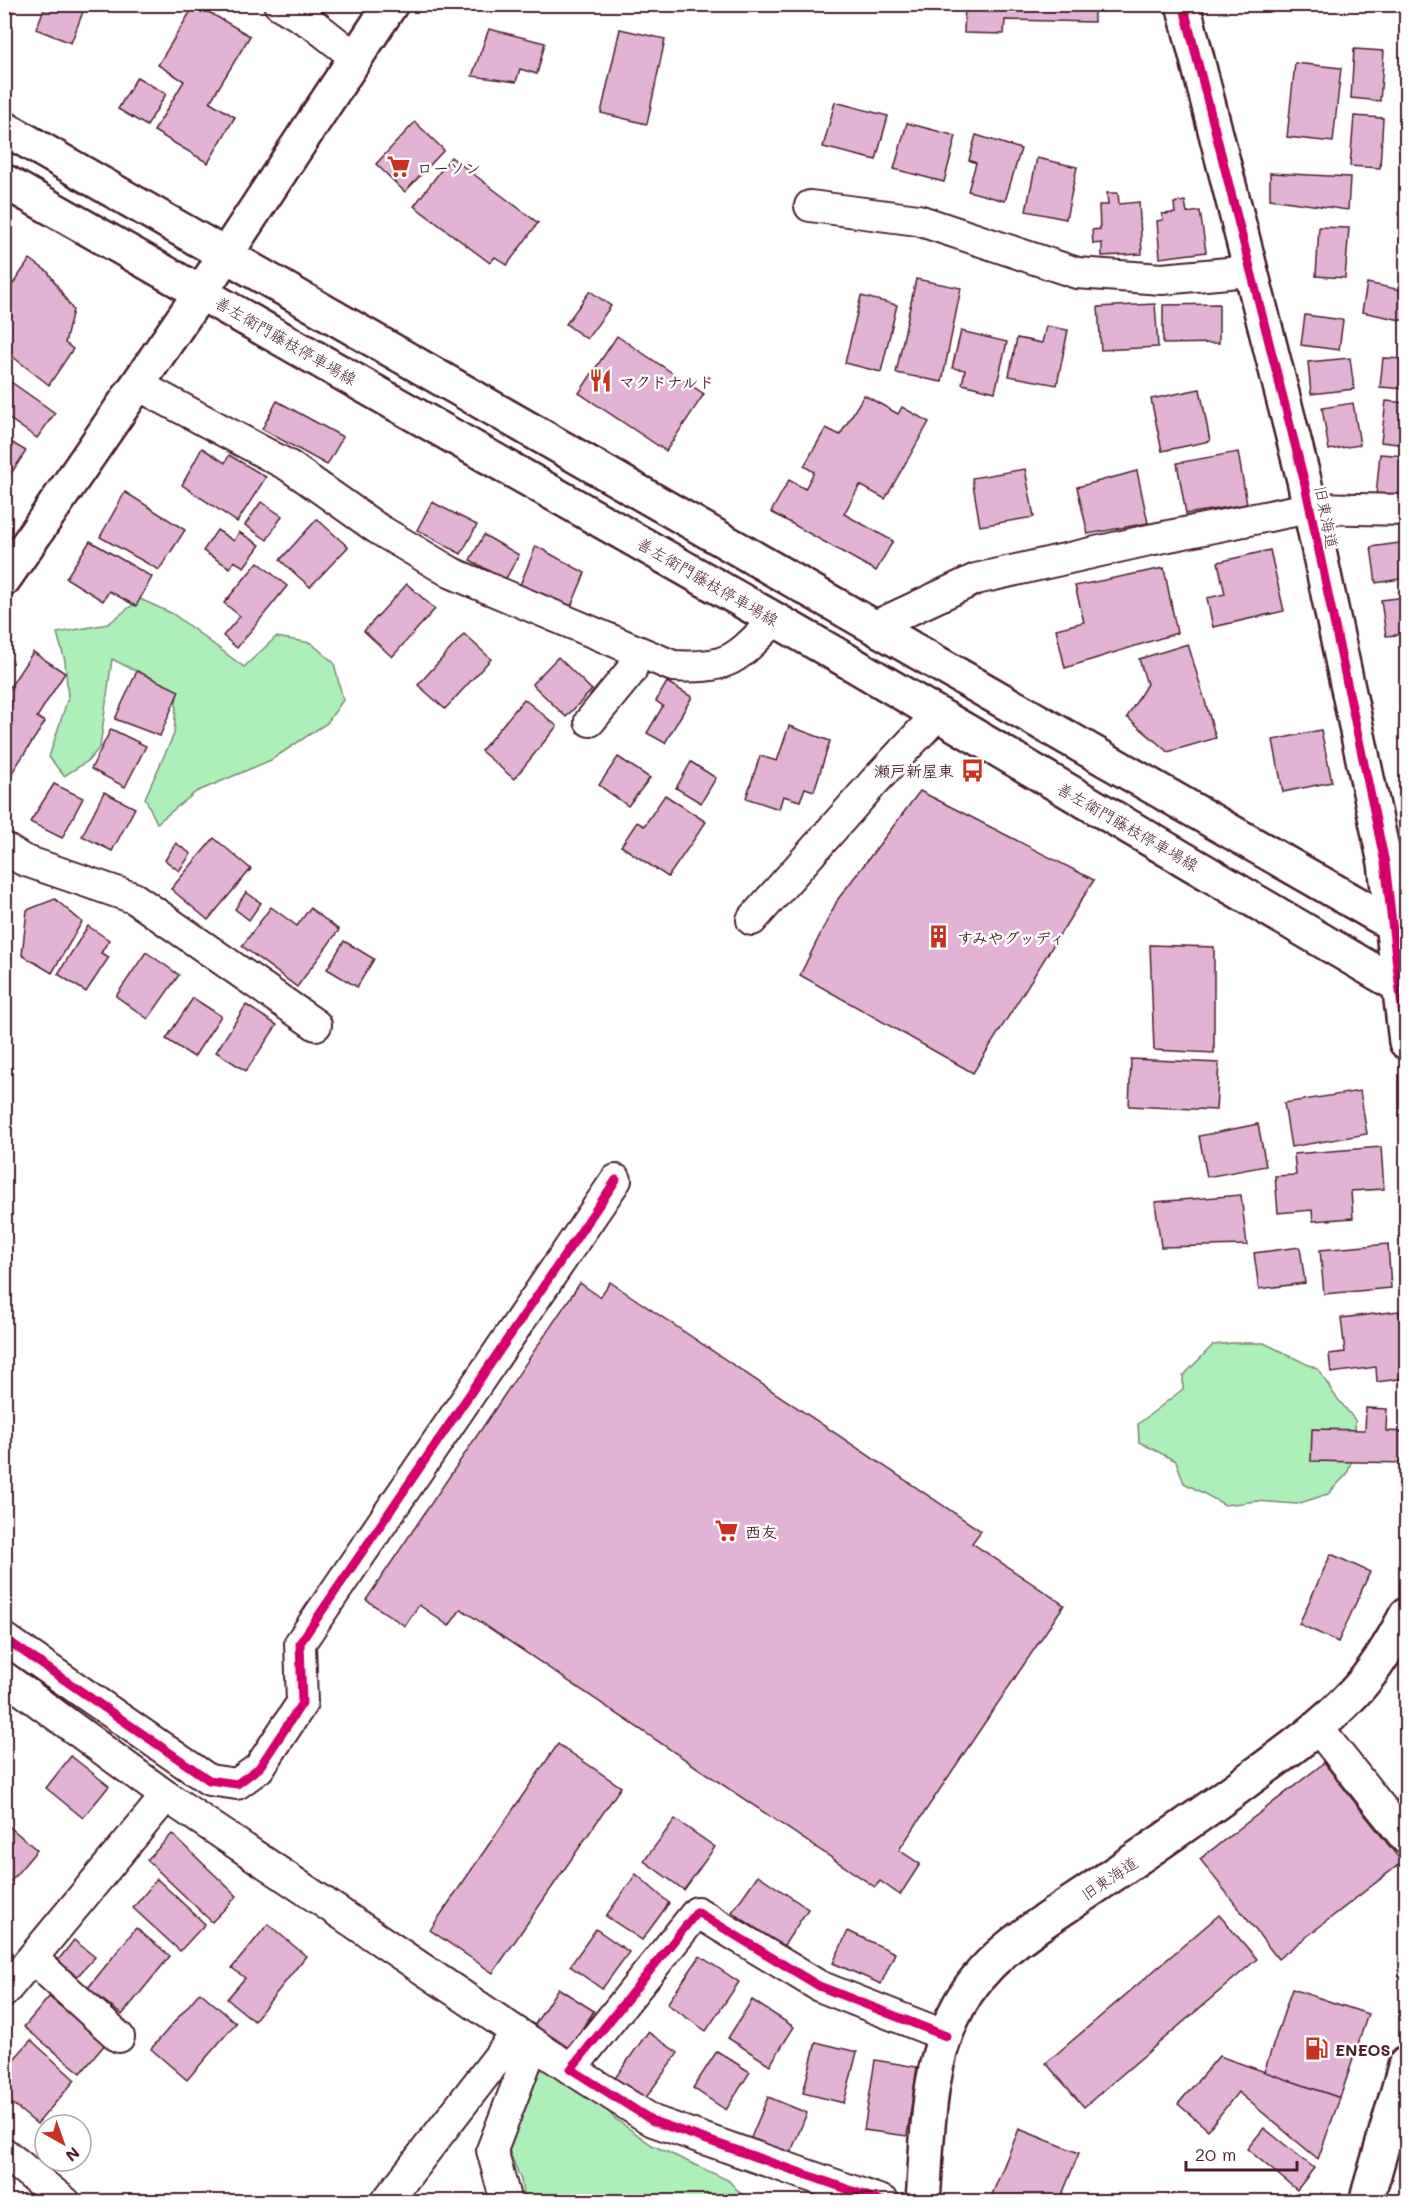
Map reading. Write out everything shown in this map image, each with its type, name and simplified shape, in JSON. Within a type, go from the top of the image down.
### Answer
[{"type":"main road","points":[[4,579],[201,292],[391,4]]},
{"type":"main road","name":"旧東海道","points":[[1183,4],[1309,508],[1399,928],[1407,1042]]},
{"type":"main road","points":[[4,128],[1399,928]]},
{"type":"main road","name":"善左衛門藤枝停車場線","points":[[4,180],[938,714],[1404,988]]},
{"type":"main road","name":"旧東海道","points":[[923,2202],[932,2086],[946,2036],[975,1978],[1008,1947],[1190,1823],[1317,1727],[1354,1693],[1391,1644],[1407,1615]]},
{"type":"main road","points":[[1366,2202],[1407,2063]]},
{"type":"street","points":[[279,4],[313,24],[355,57]]},
{"type":"street","points":[[810,206],[918,220],[1077,273],[1162,279],[1250,271]]},
{"type":"street","points":[[138,385],[289,466],[378,529],[452,573],[672,666],[709,668],[739,655],[775,620]]},
{"type":"street","points":[[873,627],[976,579],[1149,540],[1309,508],[1407,510]]},
{"type":"street","points":[[590,721],[631,671],[638,651]]},
{"type":"street","points":[[752,920],[874,782],[938,714]]},
{"type":"street","points":[[4,848],[22,860],[134,898],[316,1025]]},
{"type":"street","points":[[4,1638],[209,1780],[237,1784],[259,1768],[302,1703],[300,1643],[616,1180]]},
{"type":"street","points":[[4,1677],[166,1796],[571,2069],[653,2121],[884,2202]]},
{"type":"street","points":[[1317,1727],[1407,1839]]},
{"type":"street","points":[[4,1992],[166,1796]]},
{"type":"street","points":[[571,2069],[697,1912],[819,1986],[946,2036]]},
{"type":"street","points":[[33,1959],[119,2037]]},
{"type":"street","points":[[386,2202],[525,2038]]},
{"type":"street","points":[[506,2202],[492,2150],[525,2038]]},
{"type":"street","points":[[4,2153],[65,2202]]},
{"type":"green space","points":[[140,599],[173,614],[244,667],[276,637],[311,643],[334,663],[343,700],[327,723],[271,760],[196,792],[157,823],[145,798],[174,734],[177,692],[112,659],[100,747],[88,761],[64,776],[49,757],[68,698],[65,661],[57,633],[108,624]]},
{"type":"green space","points":[[1264,1343],[1319,1370],[1333,1393],[1355,1420],[1356,1448],[1347,1474],[1328,1494],[1297,1504],[1257,1501],[1225,1505],[1184,1483],[1176,1461],[1139,1442],[1138,1424],[1183,1389],[1183,1376],[1213,1345]]},
{"type":"green space","points":[[546,2066],[571,2069],[614,2118],[652,2145],[728,2180],[748,2201],[524,2201],[521,2180],[504,2138],[531,2075]]},
{"type":"building","points":[[4,4],[17,4],[4,25]]},
{"type":"building","points":[[46,4],[86,4],[71,43],[36,29]]},
{"type":"building","points":[[195,4],[250,36],[210,102],[235,117],[208,163],[154,131],[184,81],[158,65]]},
{"type":"building","points":[[965,4],[1094,4],[1094,22],[1005,20],[1004,34],[964,33]]},
{"type":"building","points":[[489,29],[545,43],[537,74],[520,69],[516,82],[472,76]]},
{"type":"building","points":[[620,29],[665,39],[647,124],[601,113]]},
{"type":"building","points":[[1354,49],[1384,51],[1380,101],[1351,98]]},
{"type":"building","points":[[1295,63],[1341,68],[1333,142],[1287,137]]},
{"type":"building","points":[[137,77],[166,94],[147,126],[118,109]]},
{"type":"building","points":[[835,102],[888,116],[876,160],[823,147]]},
{"type":"building","points":[[1354,116],[1383,118],[1380,168],[1350,166]]},
{"type":"building","points":[[415,122],[444,150],[405,192],[376,164]]},
{"type":"building","points":[[907,123],[956,136],[944,182],[894,169]]},
{"type":"building","points":[[976,135],[1021,149],[1005,201],[968,191],[976,163],[969,160]]},
{"type":"building","points":[[451,157],[538,223],[507,265],[495,257],[490,263],[414,206]]},
{"type":"building","points":[[1037,158],[1077,167],[1066,219],[1026,211]]},
{"type":"building","points":[[1270,173],[1350,177],[1348,210],[1270,199]]},
{"type":"building","points":[[1107,193],[1118,193],[1119,204],[1139,202],[1142,254],[1102,256],[1102,243],[1093,244],[1092,230],[1100,229],[1099,205],[1108,205]]},
{"type":"building","points":[[1185,201],[1187,213],[1200,211],[1206,252],[1160,258],[1157,221],[1163,220],[1162,214],[1175,213],[1174,203]]},
{"type":"building","points":[[1319,227],[1349,228],[1345,278],[1316,276]]},
{"type":"building","points":[[30,259],[48,272],[73,310],[65,343],[73,349],[49,385],[4,350],[4,297]]},
{"type":"building","points":[[916,279],[961,288],[942,382],[896,373]]},
{"type":"building","points":[[1367,283],[1406,291],[1406,321],[1362,312]]},
{"type":"building","points":[[590,291],[611,306],[587,339],[566,324]]},
{"type":"building","points":[[861,296],[897,305],[881,372],[845,363]]},
{"type":"building","points":[[1155,304],[1158,347],[1101,350],[1098,307]]},
{"type":"building","points":[[1219,304],[1219,343],[1163,344],[1163,305]]},
{"type":"building","points":[[1305,315],[1343,320],[1339,350],[1301,345]]},
{"type":"building","points":[[1046,326],[1068,330],[1057,385],[1009,376],[1017,338],[1042,343]]},
{"type":"building","points":[[961,331],[1007,342],[995,392],[962,384],[965,370],[952,368]]},
{"type":"building","points":[[617,336],[704,394],[666,451],[579,393]]},
{"type":"building","points":[[1350,358],[1354,389],[1311,394],[1308,362]]},
{"type":"building","points":[[1383,358],[1406,359],[1406,389],[1380,387]]},
{"type":"building","points":[[4,377],[55,413],[37,438],[4,415]]},
{"type":"building","points":[[1200,389],[1210,441],[1162,451],[1151,399]]},
{"type":"building","points":[[864,395],[898,414],[902,407],[929,422],[885,499],[860,485],[844,514],[893,541],[876,571],[771,512],[789,480],[805,489],[814,472],[804,466],[826,428],[840,435]]},
{"type":"building","points":[[277,401],[343,437],[327,465],[262,429]]},
{"type":"building","points":[[1386,401],[1406,403],[1406,445],[1381,442]]},
{"type":"building","points":[[1353,403],[1360,445],[1329,450],[1322,408]]},
{"type":"building","points":[[4,438],[26,451],[4,484]]},
{"type":"building","points":[[202,448],[225,463],[229,455],[266,477],[237,522],[182,485]]},
{"type":"building","points":[[1238,452],[1247,504],[1186,514],[1177,463]]},
{"type":"building","points":[[1380,454],[1406,456],[1406,499],[1376,496]]},
{"type":"building","points":[[1025,469],[1034,517],[980,526],[972,478]]},
{"type":"building","points":[[1137,471],[1148,523],[1088,534],[1077,487]]},
{"type":"building","points":[[125,492],[185,530],[159,570],[100,537]]},
{"type":"building","points":[[261,502],[282,516],[267,540],[245,525]]},
{"type":"building","points":[[432,502],[477,525],[461,554],[417,530]]},
{"type":"building","points":[[317,519],[348,547],[310,587],[280,560]]},
{"type":"building","points":[[217,530],[234,541],[239,532],[260,545],[244,567],[234,561],[230,568],[203,551]]},
{"type":"building","points":[[484,535],[519,555],[505,580],[470,560]]},
{"type":"building","points":[[90,541],[152,577],[136,606],[109,591],[103,601],[66,578]]},
{"type":"building","points":[[1406,542],[1406,578],[1376,583],[1371,547]]},
{"type":"building","points":[[536,546],[585,573],[570,609],[520,585]]},
{"type":"building","points":[[1270,550],[1284,611],[1213,627],[1207,598],[1225,594],[1218,562]]},
{"type":"building","points":[[258,562],[287,586],[237,648],[223,636],[240,616],[224,603]]},
{"type":"building","points":[[1164,568],[1177,633],[1065,668],[1056,629],[1084,622],[1075,586]]},
{"type":"building","points":[[407,584],[435,609],[392,657],[364,631]]},
{"type":"building","points":[[1406,597],[1406,634],[1386,636],[1381,600]]},
{"type":"building","points":[[464,634],[491,659],[445,709],[418,685]]},
{"type":"building","points":[[1188,644],[1216,738],[1168,752],[1127,717],[1147,684],[1139,659]]},
{"type":"building","points":[[33,652],[65,673],[37,717],[45,722],[4,785],[4,696]]},
{"type":"building","points":[[558,657],[592,690],[566,717],[532,684]]},
{"type":"building","points":[[137,671],[179,691],[160,736],[115,719]]},
{"type":"building","points":[[667,682],[692,697],[665,743],[647,733],[663,706],[656,701]]},
{"type":"building","points":[[524,699],[557,726],[514,779],[481,751]]},
{"type":"building","points":[[789,726],[830,741],[814,791],[805,788],[800,801],[783,796],[779,809],[746,798],[760,756],[777,761]]},
{"type":"building","points":[[111,729],[146,746],[125,787],[91,769]]},
{"type":"building","points":[[1321,730],[1332,782],[1283,792],[1273,740]]},
{"type":"building","points":[[618,757],[650,778],[628,806],[599,785]]},
{"type":"building","points":[[691,762],[716,778],[701,803],[676,788]]},
{"type":"building","points":[[54,784],[83,798],[62,838],[30,822]]},
{"type":"building","name":"すみやグッディ","points":[[920,791],[1094,880],[973,1073],[800,975],[838,899]]},
{"type":"building","points":[[104,792],[135,808],[112,851],[82,836]]},
{"type":"building","points":[[665,795],[706,822],[668,877],[621,846],[637,822],[644,826]]},
{"type":"building","points":[[214,838],[251,869],[208,920],[171,889]]},
{"type":"building","points":[[176,843],[191,854],[179,871],[165,860]]},
{"type":"building","points":[[246,892],[261,903],[249,920],[235,909]]},
{"type":"building","points":[[55,899],[82,922],[52,973],[22,955],[27,910]]},
{"type":"building","points":[[271,907],[297,926],[310,908],[339,930],[297,987],[242,946]]},
{"type":"building","points":[[88,926],[109,940],[101,953],[109,957],[86,992],[58,974]]},
{"type":"building","points":[[344,941],[374,959],[357,987],[327,969]]},
{"type":"building","points":[[1150,945],[1214,947],[1214,1053],[1154,1050]]},
{"type":"building","points":[[146,952],[179,975],[148,1019],[116,996]]},
{"type":"building","points":[[193,998],[221,1016],[194,1057],[166,1039]]},
{"type":"building","points":[[246,1005],[277,1025],[246,1071],[216,1052]]},
{"type":"building","points":[[1131,1059],[1219,1063],[1216,1110],[1129,1106]]},
{"type":"building","points":[[1360,1091],[1367,1134],[1291,1147],[1284,1103]]},
{"type":"building","points":[[1258,1124],[1266,1166],[1207,1177],[1199,1136]]},
{"type":"building","points":[[1381,1147],[1384,1189],[1351,1191],[1353,1218],[1313,1221],[1312,1210],[1278,1213],[1275,1176],[1296,1175],[1294,1154]]},
{"type":"building","points":[[1241,1195],[1247,1245],[1161,1247],[1155,1202]]},
{"type":"building","points":[[1388,1244],[1391,1288],[1324,1294],[1320,1250]]},
{"type":"building","points":[[1300,1247],[1305,1283],[1259,1289],[1254,1253]]},
{"type":"building","points":[[610,1282],[981,1531],[972,1543],[1064,1605],[899,1850],[920,1864],[900,1895],[880,1881],[875,1887],[461,1609],[449,1626],[419,1605],[405,1626],[366,1600],[580,1283],[600,1297]]},
{"type":"building","points":[[1399,1311],[1403,1346],[1406,1345],[1406,1378],[1377,1382],[1376,1367],[1331,1373],[1329,1354],[1345,1352],[1341,1318]]},
{"type":"building","points":[[1366,1408],[1387,1409],[1386,1431],[1406,1432],[1406,1463],[1311,1461],[1312,1429],[1365,1430]]},
{"type":"building","points":[[1331,1554],[1370,1572],[1338,1642],[1299,1624]]},
{"type":"building","points":[[558,1744],[621,1787],[493,1973],[430,1930]]},
{"type":"building","points":[[71,1756],[109,1786],[83,1818],[46,1788]]},
{"type":"building","points":[[1324,1763],[1402,1862],[1278,1959],[1200,1859]]},
{"type":"building","points":[[1406,1774],[1406,1807],[1396,1803]]},
{"type":"building","points":[[675,1819],[715,1847],[684,1890],[644,1861]]},
{"type":"building","points":[[4,1824],[37,1850],[4,1889]]},
{"type":"building","points":[[172,1834],[237,1896],[212,1922],[147,1860]]},
{"type":"building","points":[[636,1874],[669,1903],[642,1940],[606,1916]]},
{"type":"building","points":[[758,1875],[808,1909],[783,1947],[732,1912]]},
{"type":"building","points":[[157,1879],[205,1924],[180,1951],[133,1908]]},
{"type":"building","points":[[1219,1915],[1257,1959],[1084,2107],[1046,2063]]},
{"type":"building","points":[[268,1924],[306,1956],[254,2021],[227,1999],[245,1978],[232,1968]]},
{"type":"building","points":[[136,1928],[170,1956],[122,2015],[88,1988]]},
{"type":"building","points":[[596,1929],[629,1952],[602,1989],[570,1966]]},
{"type":"building","points":[[848,1931],[895,1953],[881,1984],[833,1963]]},
{"type":"building","points":[[74,1940],[95,1957],[73,1981],[55,1964]]},
{"type":"building","points":[[700,1956],[739,1982],[706,2031],[667,2004]]},
{"type":"building","points":[[558,1988],[594,2011],[567,2051],[532,2029]]},
{"type":"building","points":[[1292,1989],[1368,2014],[1340,2098],[1264,2072]]},
{"type":"building","points":[[200,1992],[236,2023],[187,2080],[151,2049]]},
{"type":"building","points":[[49,1997],[106,2043],[81,2073],[24,2027]]},
{"type":"building","points":[[752,2000],[794,2027],[770,2065],[728,2038]]},
{"type":"building","points":[[648,2032],[678,2053],[645,2099],[615,2078]]},
{"type":"building","points":[[31,2040],[75,2080],[46,2113],[33,2113],[33,2121],[4,2097],[4,2070]]},
{"type":"building","points":[[816,2042],[857,2052],[844,2103],[803,2093]]},
{"type":"building","points":[[717,2051],[750,2072],[726,2110],[693,2088]]},
{"type":"building","points":[[1219,2056],[1340,2098],[1318,2159],[1238,2092],[1208,2130],[1178,2104]]},
{"type":"building","points":[[875,2060],[917,2067],[907,2136],[864,2130]]},
{"type":"building","points":[[768,2097],[807,2113],[786,2164],[747,2147]]},
{"type":"building","points":[[1264,2128],[1314,2168],[1297,2190],[1247,2149]]},
{"type":"building","points":[[1019,2129],[1079,2153],[1059,2202],[989,2202]]},
{"type":"cycle path","points":[[1183,4],[1304,480],[1385,863],[1406,1042]]},
{"type":"cycle path","points":[[4,1638],[209,1780],[237,1784],[259,1768],[302,1703],[300,1643],[616,1180]]},
{"type":"cycle path","points":[[884,2202],[653,2121],[571,2069],[697,1912],[819,1986],[946,2036]]},
{"type":"place","name":"ローソン","points":[[399,167]]},
{"type":"place","name":"マクドナルド","points":[[601,381]]},
{"type":"place","name":"瀬戸新屋東","points":[[972,770]]},
{"type":"place","name":"すみやグッディ","points":[[939,937]]},
{"type":"place","name":"西友","points":[[727,1531]]},
{"type":"place","name":"ENEOS","points":[[1317,2049]]}]
